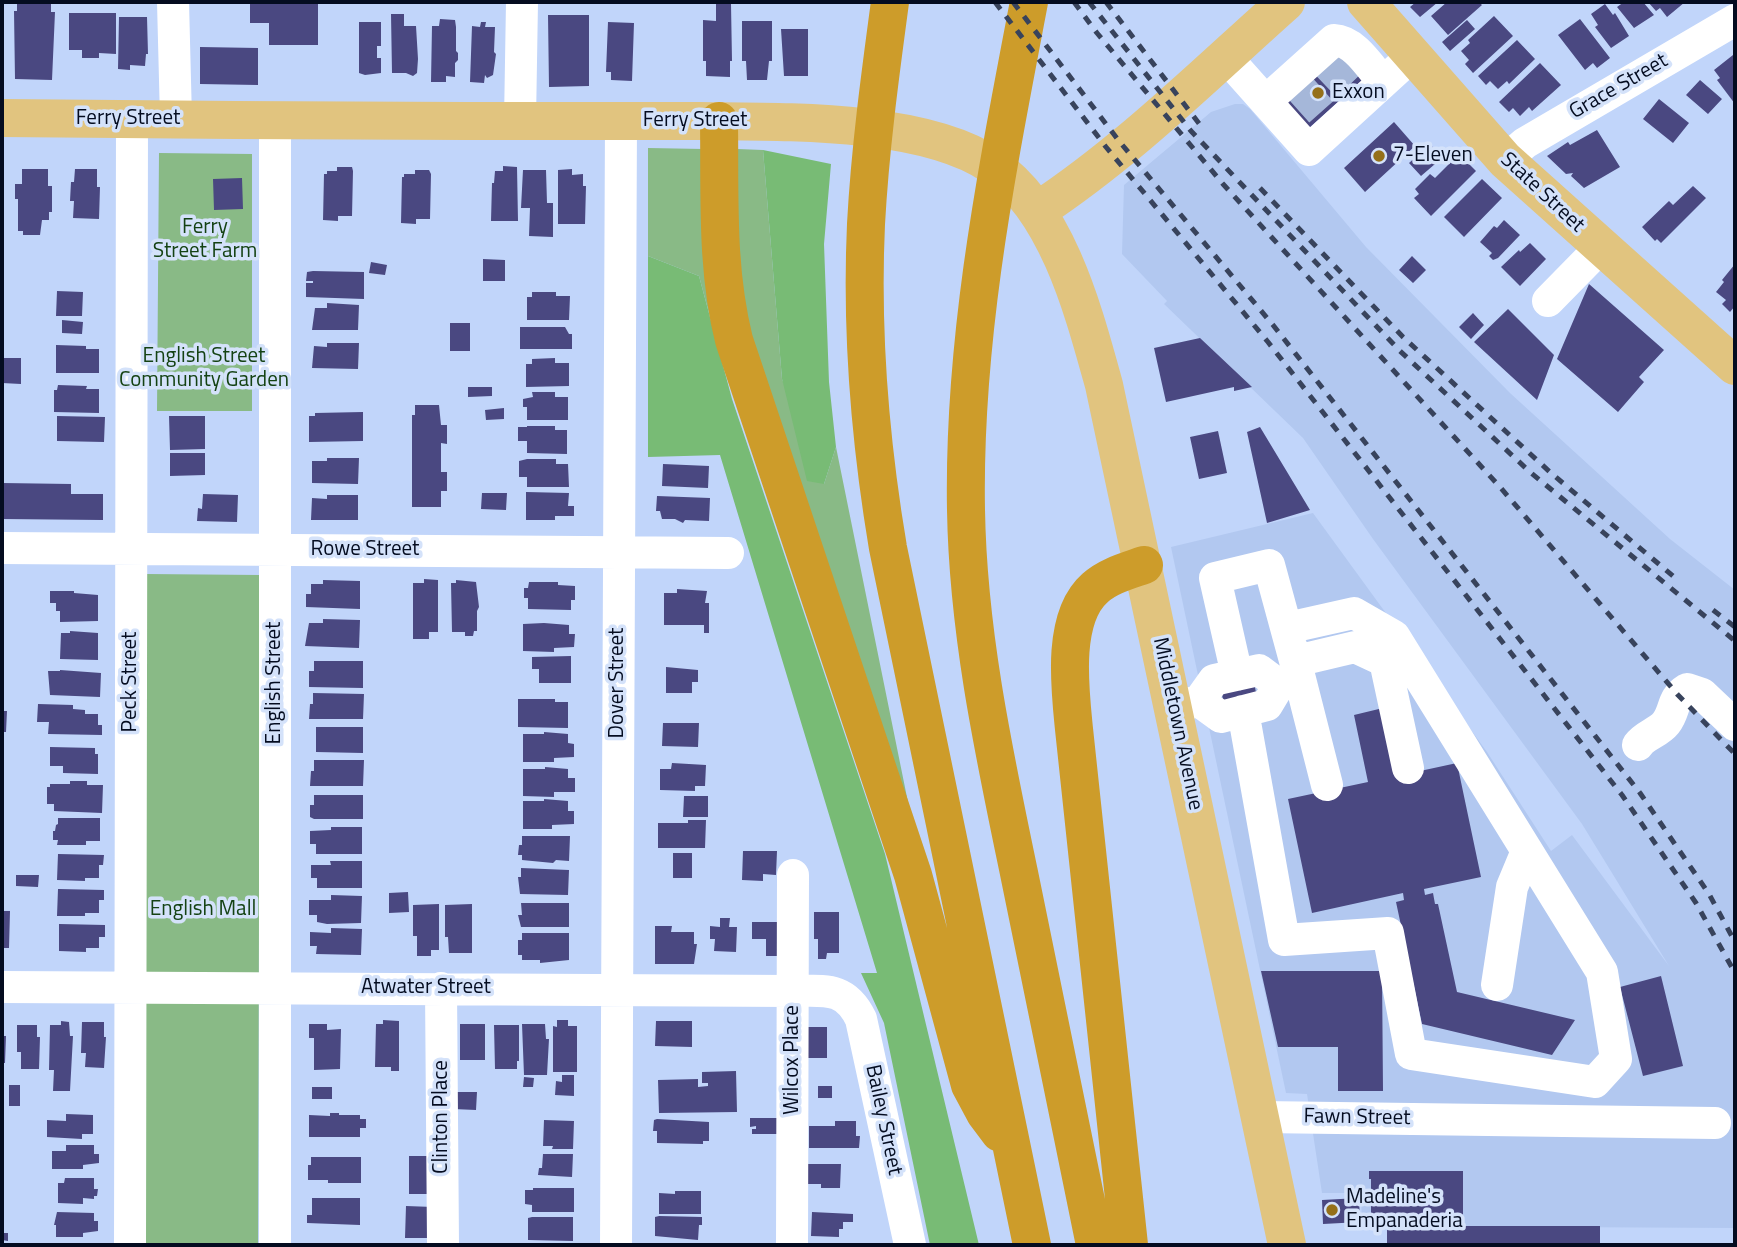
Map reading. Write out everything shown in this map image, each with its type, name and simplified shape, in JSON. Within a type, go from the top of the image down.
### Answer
[{"type":"highway","points":[[890,2],[869,169],[865,259],[866,355],[872,437],[888,548],[1032,1245]]},
{"type":"highway","points":[[1029,2],[986,228],[972,342],[966,432],[966,513],[971,597],[997,768],[1095,1245]]},
{"type":"highway","points":[[719,121],[718,223],[721,272],[737,348],[912,875],[970,1084],[985,1113],[1011,1146]]},
{"type":"highway","points":[[1129,1245],[1076,757],[1070,666],[1076,622],[1092,591],[1113,577],[1144,565]]},
{"type":"main road","points":[[1037,211],[1105,161],[1192,88],[1286,2]]},
{"type":"main road","name":"State Street","points":[[1366,2],[1505,160],[1735,366]]},
{"type":"main road","name":"Ferry Street","points":[[2,118],[719,121],[854,127],[941,143],[972,154],[997,169],[1022,191],[1037,211]]},
{"type":"main road","name":"Middletown Avenue","points":[[1037,211],[1054,240],[1096,357],[1115,428],[1144,565],[1186,704],[1287,1245]]},
{"type":"street","points":[[173,2],[176,119]]},
{"type":"street","points":[[520,121],[522,2]]},
{"type":"street","name":"Grace Street","points":[[1505,160],[1525,143],[1735,19]]},
{"type":"street","points":[[1266,101],[1295,83],[1322,59],[1334,40],[1343,40],[1351,46],[1366,91]]},
{"type":"street","points":[[1226,57],[1309,150],[1329,120],[1413,55]]},
{"type":"street","name":"Peck Street","points":[[130,1245],[132,119]]},
{"type":"street","name":"English Street","points":[[275,120],[275,1245]]},
{"type":"street","name":"Dover Street","points":[[616,1245],[621,121]]},
{"type":"street","points":[[1548,301],[1601,247]]},
{"type":"street","name":"Rowe Street","points":[[2,548],[729,553]]},
{"type":"street","points":[[1237,675],[1214,578],[1269,565],[1287,628],[1292,675],[1327,785]]},
{"type":"street","points":[[1242,711],[1284,940],[1388,933],[1411,1054],[1595,1082],[1616,1059],[1602,972],[1394,636],[1354,613],[1287,628]]},
{"type":"street","points":[[1292,675],[1259,670],[1214,680],[1186,704],[1221,717],[1268,705],[1292,675],[1355,647],[1385,661],[1408,768]]},
{"type":"street","points":[[1638,745],[1643,738],[1667,722],[1678,695],[1687,689],[1702,694],[1735,725]]},
{"type":"street","points":[[1497,985],[1512,887],[1527,851]]},
{"type":"street","name":"Wilcox Place","points":[[792,1245],[793,875]]},
{"type":"street","name":"Atwater Street","points":[[2,987],[829,991],[848,999]]},
{"type":"street","name":"Clinton Place","points":[[441,988],[443,1245]]},
{"type":"street","name":"Bailey Street","points":[[848,999],[861,1018],[910,1245]]},
{"type":"street","name":"Fawn Street","points":[[1261,1117],[1715,1123]]},
{"type":"shaded area","points":[[1243,104],[1250,109],[1366,247],[1510,393],[1670,539],[1735,590],[1735,1228],[1362,1226],[1361,1193],[1322,1193],[1307,1094],[1286,1093],[1171,547],[1313,513],[1487,752],[1551,851],[1572,835],[1669,966],[1582,824],[1373,539],[1303,438],[1164,304],[1167,301],[1122,254],[1124,185],[1211,112]]},
{"type":"green space","points":[[648,148],[704,149],[713,328],[699,276],[648,256]]},
{"type":"green space","points":[[737,149],[763,150],[782,379],[824,484],[836,447],[912,822],[736,292]]},
{"type":"green space","points":[[763,150],[831,164],[824,244],[829,382],[836,447],[824,484],[807,481],[782,379]]},
{"type":"green space","name":"Ferry Street Farm","points":[[159,153],[252,154],[252,411],[157,411]]},
{"type":"green space","points":[[648,256],[699,276],[732,399],[885,854],[979,1245],[930,1245],[884,1023],[861,973],[877,973],[720,455],[648,457]]},
{"type":"green space","name":"English Mall","points":[[146,574],[260,575],[258,1245],[146,1245]]},
{"type":"building","points":[[17,2],[51,2],[51,12],[55,12],[52,80],[15,79],[14,11],[17,11]]},
{"type":"building","points":[[250,2],[318,2],[318,45],[269,45],[269,23],[250,23]]},
{"type":"building","points":[[1416,2],[1438,2],[1420,17],[1410,7]]},
{"type":"building","points":[[1447,2],[1479,2],[1482,5],[1448,35],[1431,16]]},
{"type":"building","points":[[1624,2],[1643,2],[1654,15],[1634,28],[1617,7]]},
{"type":"building","points":[[1648,2],[1685,2],[1667,17],[1660,8],[1656,11]]},
{"type":"building","points":[[716,4],[731,4],[730,77],[706,76],[706,61],[703,61],[703,20],[716,21]]},
{"type":"building","points":[[1605,4],[1613,15],[1615,13],[1629,36],[1611,48],[1595,27],[1598,25],[1591,14]]},
{"type":"building","points":[[69,13],[116,13],[116,54],[99,53],[99,58],[82,58],[82,50],[69,50]]},
{"type":"building","points":[[391,14],[404,14],[404,26],[416,26],[418,59],[417,73],[413,76],[392,73]]},
{"type":"building","points":[[548,15],[589,15],[589,86],[549,87]]},
{"type":"building","points":[[1494,16],[1513,36],[1473,73],[1465,64],[1469,60],[1461,51],[1470,43],[1468,40]]},
{"type":"building","points":[[119,17],[147,17],[148,54],[145,66],[130,65],[130,70],[118,69]]},
{"type":"building","points":[[440,19],[455,20],[458,60],[455,63],[455,77],[446,76],[446,82],[431,82],[432,26],[439,26]]},
{"type":"building","points":[[1580,19],[1610,58],[1597,68],[1593,63],[1585,70],[1558,35]]},
{"type":"building","points":[[1467,20],[1475,29],[1450,51],[1442,42]]},
{"type":"building","points":[[742,21],[772,21],[772,61],[769,61],[767,80],[747,80],[746,61],[742,61]]},
{"type":"building","points":[[359,22],[381,22],[381,46],[377,46],[377,58],[381,58],[381,73],[359,73]]},
{"type":"building","points":[[481,22],[486,22],[485,27],[495,27],[496,54],[493,75],[487,78],[485,75],[484,83],[470,82],[472,26],[480,27]]},
{"type":"building","points":[[608,22],[634,23],[632,81],[611,80],[611,72],[606,72]]},
{"type":"building","points":[[781,29],[808,29],[808,76],[784,76]]},
{"type":"building","points":[[1517,40],[1535,59],[1509,84],[1507,81],[1498,89],[1490,81],[1486,85],[1478,76]]},
{"type":"building","points":[[200,47],[258,48],[258,85],[200,84]]},
{"type":"building","points":[[1342,49],[1367,76],[1308,129],[1284,102]]},
{"type":"building","points":[[1733,55],[1735,104],[1717,80],[1720,78],[1714,70]]},
{"type":"building","points":[[1540,63],[1561,85],[1532,111],[1529,107],[1520,116],[1513,108],[1509,112],[1499,102]]},
{"type":"building","points":[[1700,80],[1722,99],[1708,114],[1686,95]]},
{"type":"building","points":[[1659,99],[1689,123],[1673,143],[1643,119]]},
{"type":"building","points":[[1394,122],[1415,146],[1365,192],[1344,168]]},
{"type":"building","points":[[1597,130],[1620,167],[1584,188],[1571,176],[1573,173],[1566,174],[1547,156],[1568,142],[1570,145]]},
{"type":"building","points":[[1430,144],[1442,158],[1421,176],[1409,163]]},
{"type":"building","points":[[1459,154],[1476,171],[1431,216],[1414,198],[1419,194],[1415,189],[1430,174],[1435,178]]},
{"type":"building","points":[[503,166],[517,167],[518,221],[491,221],[492,183],[495,171],[503,171]]},
{"type":"building","points":[[337,167],[352,167],[352,216],[338,216],[338,221],[323,220],[324,174],[327,174],[327,171],[337,171]]},
{"type":"building","points":[[22,169],[48,169],[48,186],[52,186],[52,212],[49,212],[49,220],[42,220],[40,235],[23,235],[23,231],[18,231],[15,184],[22,184]]},
{"type":"building","points":[[75,169],[97,169],[97,187],[100,187],[99,219],[73,218],[74,201],[70,201]]},
{"type":"building","points":[[572,169],[572,175],[583,174],[583,186],[586,186],[585,224],[558,224],[558,170]]},
{"type":"building","points":[[415,170],[429,170],[431,174],[430,219],[416,219],[416,224],[401,223],[402,177],[404,174],[415,174]]},
{"type":"building","points":[[523,170],[546,170],[547,203],[553,203],[553,237],[529,236],[530,208],[521,208]]},
{"type":"building","points":[[242,178],[243,209],[214,210],[213,179]]},
{"type":"building","points":[[1482,179],[1502,198],[1464,237],[1444,217]]},
{"type":"building","points":[[1693,186],[1706,198],[1661,243],[1657,239],[1655,241],[1642,227],[1669,201],[1673,205]]},
{"type":"building","points":[[1504,220],[1520,235],[1493,260],[1489,256],[1492,253],[1480,242],[1494,226],[1497,228]]},
{"type":"building","points":[[1530,243],[1546,259],[1520,286],[1501,267]]},
{"type":"building","points":[[1412,256],[1426,270],[1413,283],[1399,270]]},
{"type":"building","points":[[483,259],[505,260],[505,281],[483,281]]},
{"type":"building","points":[[371,262],[387,265],[385,275],[369,273]]},
{"type":"building","points":[[1735,264],[1735,306],[1730,312],[1722,304],[1726,300],[1716,292]]},
{"type":"building","points":[[307,272],[364,272],[364,299],[306,297],[306,283],[313,283],[306,281]]},
{"type":"building","points":[[1589,284],[1664,350],[1639,377],[1644,382],[1618,412],[1557,359]]},
{"type":"building","points":[[57,291],[83,292],[82,316],[56,316]]},
{"type":"building","points":[[532,292],[556,292],[556,296],[570,296],[569,320],[527,320],[527,297],[532,297]]},
{"type":"building","points":[[327,303],[359,305],[358,330],[312,330],[315,308],[327,308]]},
{"type":"building","points":[[1508,309],[1554,355],[1537,400],[1474,342]]},
{"type":"building","points":[[1473,313],[1484,325],[1471,339],[1459,327]]},
{"type":"building","points":[[62,320],[83,322],[82,334],[62,333]]},
{"type":"building","points":[[450,323],[470,323],[470,351],[450,351]]},
{"type":"building","points":[[520,327],[565,327],[569,334],[572,334],[572,349],[520,349]]},
{"type":"building","points":[[1200,338],[1252,387],[1234,391],[1234,387],[1166,402],[1154,348]]},
{"type":"building","points":[[327,343],[359,343],[358,369],[312,368],[314,346],[327,347]]},
{"type":"building","points":[[56,345],[99,349],[99,373],[56,373]]},
{"type":"building","points":[[2,358],[21,358],[21,384],[2,383]]},
{"type":"building","points":[[555,358],[555,363],[569,363],[569,386],[526,387],[526,364],[532,364],[532,359]]},
{"type":"building","points":[[58,385],[99,389],[99,413],[54,412],[54,390],[57,390]]},
{"type":"building","points":[[468,387],[492,387],[492,396],[468,397]]},
{"type":"building","points":[[532,392],[555,392],[555,397],[568,397],[568,420],[527,420],[527,407],[523,407],[523,399],[533,397]]},
{"type":"building","points":[[415,405],[439,405],[441,425],[447,425],[447,444],[441,443],[441,472],[447,472],[447,491],[441,491],[441,507],[412,507],[412,415],[415,415]]},
{"type":"building","points":[[504,408],[504,419],[486,420],[485,410]]},
{"type":"building","points":[[363,412],[363,441],[309,442],[309,416],[315,416],[315,413]]},
{"type":"building","points":[[57,416],[105,417],[104,442],[57,441]]},
{"type":"building","points":[[169,416],[205,416],[205,449],[170,450]]},
{"type":"building","points":[[555,426],[555,430],[567,430],[567,454],[527,453],[527,441],[518,441],[518,427]]},
{"type":"building","points":[[1260,427],[1310,510],[1267,523],[1247,432]]},
{"type":"building","points":[[1218,431],[1227,473],[1199,479],[1190,437]]},
{"type":"building","points":[[170,453],[205,453],[205,475],[170,476]]},
{"type":"building","points":[[327,458],[359,458],[358,484],[312,483],[312,461],[327,461]]},
{"type":"building","points":[[556,459],[556,464],[568,464],[569,487],[527,487],[527,477],[519,477],[519,461]]},
{"type":"building","points":[[663,464],[709,466],[708,488],[662,486]]},
{"type":"building","points":[[2,483],[71,484],[71,494],[103,494],[103,520],[2,519]]},
{"type":"building","points":[[526,492],[569,493],[568,506],[574,506],[574,516],[555,516],[555,520],[526,520]]},
{"type":"building","points":[[482,493],[507,493],[506,510],[481,509]]},
{"type":"building","points":[[203,494],[238,495],[237,522],[197,521],[198,508],[202,509]]},
{"type":"building","points":[[327,495],[358,495],[358,520],[311,520],[312,498],[327,499]]},
{"type":"building","points":[[657,496],[710,498],[709,521],[685,520],[683,523],[675,519],[662,519],[660,511],[656,511]]},
{"type":"building","points":[[424,579],[438,580],[438,632],[429,632],[429,639],[413,639],[413,583],[424,583]]},
{"type":"building","points":[[323,580],[360,581],[360,609],[306,607],[306,594],[311,594],[311,584],[323,584]]},
{"type":"building","points":[[456,580],[476,582],[479,607],[477,631],[474,631],[473,636],[465,636],[465,632],[452,632],[451,583],[456,583]]},
{"type":"building","points":[[529,582],[558,582],[558,585],[575,586],[575,600],[571,600],[571,610],[528,609],[524,588],[528,588]]},
{"type":"building","points":[[677,589],[707,591],[705,603],[709,603],[709,633],[704,633],[704,625],[664,625],[664,593],[677,593]]},
{"type":"building","points":[[50,591],[98,595],[98,621],[60,622],[60,611],[56,611],[56,603],[50,603]]},
{"type":"building","points":[[323,619],[360,620],[359,648],[305,646],[309,623],[323,623]]},
{"type":"building","points":[[523,624],[569,625],[569,634],[575,634],[574,647],[554,648],[554,652],[523,651]]},
{"type":"building","points":[[61,633],[98,633],[98,660],[60,659]]},
{"type":"building","points":[[571,656],[571,683],[539,683],[539,669],[532,669],[532,657]]},
{"type":"building","points":[[314,661],[363,661],[363,688],[309,687],[309,671],[314,671]]},
{"type":"building","points":[[666,667],[698,670],[698,682],[692,682],[692,693],[666,693]]},
{"type":"building","points":[[48,671],[101,673],[100,697],[50,695]]},
{"type":"building","points":[[1253,677],[1258,703],[1225,710],[1220,684]]},
{"type":"building","points":[[313,693],[364,694],[363,719],[309,719]]},
{"type":"building","points":[[518,699],[555,699],[555,702],[568,702],[568,728],[518,727]]},
{"type":"building","points":[[38,704],[73,705],[73,709],[85,710],[85,714],[98,714],[102,735],[48,734],[49,722],[37,722]]},
{"type":"building","points":[[1383,708],[1397,776],[1457,763],[1481,877],[1424,889],[1425,895],[1433,893],[1435,904],[1438,904],[1457,992],[1575,1020],[1552,1055],[1422,1024],[1396,902],[1404,900],[1403,893],[1312,913],[1288,799],[1368,782],[1354,715]]},
{"type":"building","points":[[2,711],[7,711],[6,732],[2,732]]},
{"type":"building","points":[[663,723],[699,723],[698,747],[662,746]]},
{"type":"building","points":[[316,727],[363,727],[363,753],[316,752]]},
{"type":"building","points":[[523,734],[568,734],[568,743],[574,744],[574,757],[554,758],[554,762],[523,762]]},
{"type":"building","points":[[50,747],[95,748],[95,754],[98,754],[98,774],[63,773],[63,766],[50,766]]},
{"type":"building","points":[[314,760],[364,760],[363,786],[310,786]]},
{"type":"building","points":[[672,763],[706,765],[705,786],[695,786],[695,791],[660,790],[660,769],[671,769]]},
{"type":"building","points":[[523,769],[568,769],[568,778],[575,778],[575,792],[554,792],[554,797],[523,796]]},
{"type":"building","points":[[70,781],[103,785],[102,813],[54,811],[54,804],[47,804],[47,787],[50,787],[50,784],[70,784]]},
{"type":"building","points":[[314,795],[363,795],[363,819],[314,819],[310,817],[310,805],[314,805]]},
{"type":"building","points":[[684,796],[708,796],[708,817],[683,817]]},
{"type":"building","points":[[523,801],[568,801],[568,811],[574,811],[574,824],[552,825],[552,829],[523,829]]},
{"type":"building","points":[[58,818],[100,818],[100,841],[86,841],[86,845],[57,845],[58,840],[53,840],[53,831],[58,824]]},
{"type":"building","points":[[688,820],[706,820],[705,848],[658,848],[658,823],[688,823]]},
{"type":"building","points":[[331,827],[362,827],[362,854],[316,854],[316,844],[310,844],[310,831],[331,830]]},
{"type":"building","points":[[522,836],[570,836],[569,861],[556,860],[553,863],[522,860],[522,855],[518,855]]},
{"type":"building","points":[[743,851],[777,851],[776,875],[763,874],[763,881],[742,880]]},
{"type":"building","points":[[673,853],[692,853],[692,878],[673,878]]},
{"type":"building","points":[[58,854],[104,855],[103,865],[99,865],[99,878],[85,878],[85,881],[57,880]]},
{"type":"building","points":[[330,861],[362,861],[362,888],[317,888],[317,878],[311,878],[311,865],[331,865]]},
{"type":"building","points":[[521,868],[569,870],[568,895],[520,894],[518,877],[521,877]]},
{"type":"building","points":[[16,875],[39,875],[38,887],[16,886]]},
{"type":"building","points":[[58,889],[104,890],[104,900],[99,900],[99,913],[57,916]]},
{"type":"building","points":[[408,892],[409,912],[389,913],[389,893]]},
{"type":"building","points":[[331,895],[362,896],[361,923],[327,924],[317,922],[317,915],[309,915],[309,900],[331,900]]},
{"type":"building","points":[[521,903],[569,903],[569,927],[521,927],[518,915],[522,915]]},
{"type":"building","points":[[439,904],[439,950],[431,950],[431,956],[417,956],[417,936],[413,936],[413,905]]},
{"type":"building","points":[[472,904],[472,953],[449,953],[448,937],[445,937],[445,905]]},
{"type":"building","points":[[2,911],[10,911],[9,948],[2,948]]},
{"type":"building","points":[[814,912],[839,912],[839,953],[827,953],[826,959],[818,959],[818,939],[814,939]]},
{"type":"building","points":[[720,918],[730,918],[729,927],[737,927],[736,952],[714,951],[715,939],[710,939],[710,926],[720,927]]},
{"type":"building","points":[[752,922],[785,922],[784,956],[766,956],[766,939],[752,939]]},
{"type":"building","points":[[59,924],[105,925],[105,937],[99,937],[99,948],[86,948],[86,952],[59,951]]},
{"type":"building","points":[[655,926],[672,926],[671,932],[694,932],[694,944],[697,944],[694,964],[655,964]]},
{"type":"building","points":[[331,928],[362,929],[361,955],[316,954],[317,946],[310,946],[310,932],[331,933]]},
{"type":"building","points":[[522,933],[569,933],[569,960],[540,963],[540,960],[522,960],[522,955],[518,955],[518,940],[522,940]]},
{"type":"building","points":[[1261,971],[1382,971],[1383,1091],[1338,1091],[1338,1047],[1278,1047]]},
{"type":"building","points":[[1661,976],[1683,1066],[1643,1076],[1620,987]]},
{"type":"building","points":[[383,1020],[399,1021],[399,1071],[391,1071],[391,1067],[375,1067],[376,1024],[383,1024]]},
{"type":"building","points":[[557,1020],[568,1020],[568,1026],[577,1026],[577,1072],[553,1072],[553,1026],[557,1027]]},
{"type":"building","points":[[61,1021],[69,1022],[70,1036],[73,1036],[70,1091],[53,1091],[54,1070],[49,1070],[50,1025],[61,1025]]},
{"type":"building","points":[[656,1021],[692,1021],[692,1047],[655,1046]]},
{"type":"building","points":[[82,1022],[104,1022],[104,1068],[85,1067],[86,1053],[81,1053]]},
{"type":"building","points":[[309,1024],[327,1024],[327,1030],[341,1029],[340,1069],[314,1070],[314,1038],[309,1038]]},
{"type":"building","points":[[460,1024],[485,1024],[485,1060],[460,1060]]},
{"type":"building","points":[[522,1024],[545,1024],[546,1039],[549,1039],[547,1075],[524,1075]]},
{"type":"building","points":[[17,1025],[37,1025],[37,1037],[40,1037],[39,1069],[21,1069],[21,1052],[17,1052]]},
{"type":"building","points":[[494,1025],[519,1025],[517,1069],[495,1069]]},
{"type":"building","points":[[808,1027],[827,1027],[827,1058],[808,1058]]},
{"type":"building","points":[[2,1036],[6,1036],[5,1063],[2,1063]]},
{"type":"building","points":[[736,1071],[737,1112],[659,1113],[658,1080],[698,1079],[698,1087],[708,1086],[708,1083],[702,1083],[702,1072]]},
{"type":"building","points":[[562,1075],[574,1075],[574,1096],[555,1095],[556,1081],[562,1082]]},
{"type":"building","points":[[524,1077],[534,1078],[533,1087],[523,1087]]},
{"type":"building","points":[[9,1085],[20,1085],[20,1106],[9,1106]]},
{"type":"building","points":[[818,1086],[832,1086],[832,1098],[818,1098]]},
{"type":"building","points":[[312,1087],[332,1087],[332,1099],[312,1099]]},
{"type":"building","points":[[454,1092],[477,1092],[476,1110],[453,1109]]},
{"type":"building","points":[[330,1113],[360,1115],[360,1119],[366,1119],[366,1128],[360,1128],[360,1137],[309,1137],[309,1115],[330,1116]]},
{"type":"building","points":[[66,1114],[93,1115],[93,1134],[82,1134],[82,1139],[47,1137],[47,1120],[66,1121]]},
{"type":"building","points":[[750,1118],[781,1118],[781,1134],[752,1134],[752,1129],[756,1129],[756,1126],[750,1127]]},
{"type":"building","points":[[544,1120],[574,1121],[573,1149],[543,1146]]},
{"type":"building","points":[[654,1120],[709,1122],[709,1141],[703,1141],[703,1144],[657,1143],[657,1131],[653,1131]]},
{"type":"building","points":[[835,1121],[856,1121],[856,1136],[860,1136],[859,1148],[809,1148],[809,1126],[835,1126]]},
{"type":"building","points":[[66,1145],[94,1145],[94,1154],[99,1154],[99,1163],[83,1165],[83,1169],[52,1169],[52,1151],[66,1151]]},
{"type":"building","points":[[543,1154],[573,1154],[572,1177],[538,1175],[539,1168],[542,1168]]},
{"type":"building","points":[[409,1156],[429,1156],[429,1194],[409,1194]]},
{"type":"building","points":[[311,1157],[361,1157],[361,1183],[308,1180]]},
{"type":"building","points":[[805,1164],[841,1164],[840,1188],[821,1188],[821,1184],[805,1184]]},
{"type":"building","points":[[1369,1171],[1463,1171],[1463,1217],[1371,1217]]},
{"type":"building","points":[[65,1178],[94,1178],[94,1189],[98,1189],[97,1196],[94,1196],[94,1199],[83,1198],[83,1204],[58,1203],[58,1183],[64,1183]]},
{"type":"building","points":[[574,1188],[574,1212],[532,1212],[532,1205],[525,1204],[525,1190]]},
{"type":"building","points":[[675,1191],[701,1191],[701,1214],[659,1214],[659,1193],[675,1194]]},
{"type":"building","points":[[312,1198],[360,1198],[360,1225],[307,1223],[307,1215],[312,1215]]},
{"type":"building","points":[[1359,1198],[1360,1222],[1323,1224],[1322,1200]]},
{"type":"building","points":[[406,1206],[433,1207],[432,1238],[405,1238]]},
{"type":"building","points":[[57,1212],[94,1213],[94,1221],[98,1221],[98,1231],[83,1233],[83,1237],[56,1237],[54,1225]]},
{"type":"building","points":[[812,1212],[853,1214],[853,1222],[843,1222],[839,1237],[811,1236]]},
{"type":"building","points":[[573,1217],[573,1241],[528,1240],[528,1218]]},
{"type":"building","points":[[655,1217],[702,1217],[698,1240],[655,1236]]},
{"type":"building","points":[[1387,1226],[1600,1226],[1600,1245],[1387,1245]]},
{"type":"building","points":[[2,1233],[8,1233],[8,1241],[2,1240]]},
{"type":"tunnel","points":[[1326,63],[1352,90]]},
{"type":"tunnel","points":[[1300,88],[1324,115]]},
{"type":"railway","points":[[995,2],[1106,147],[1268,342],[1622,795],[1696,903],[1735,973]]},
{"type":"railway","points":[[1013,2],[1119,141],[1273,325],[1640,793],[1709,894],[1735,942]]},
{"type":"railway","points":[[1074,2],[1223,184],[1500,487],[1678,695],[1735,754]]},
{"type":"railway","points":[[1089,2],[1191,131],[1400,351],[1530,472],[1735,641]]},
{"type":"railway","points":[[1106,2],[1204,130]]},
{"type":"railway","points":[[1260,188],[1403,337],[1551,473],[1673,576]]},
{"type":"railway","points":[[1713,610],[1735,627]]},
{"type":"place","name":"Exxon","points":[[1318,93]]},
{"type":"place","name":"7-Eleven","points":[[1379,156]]},
{"type":"place","name":"Madeline's Empanaderia","points":[[1332,1210]]},
{"type":"park label","name":"English Street Community Garden","points":[[204,369]]}]
